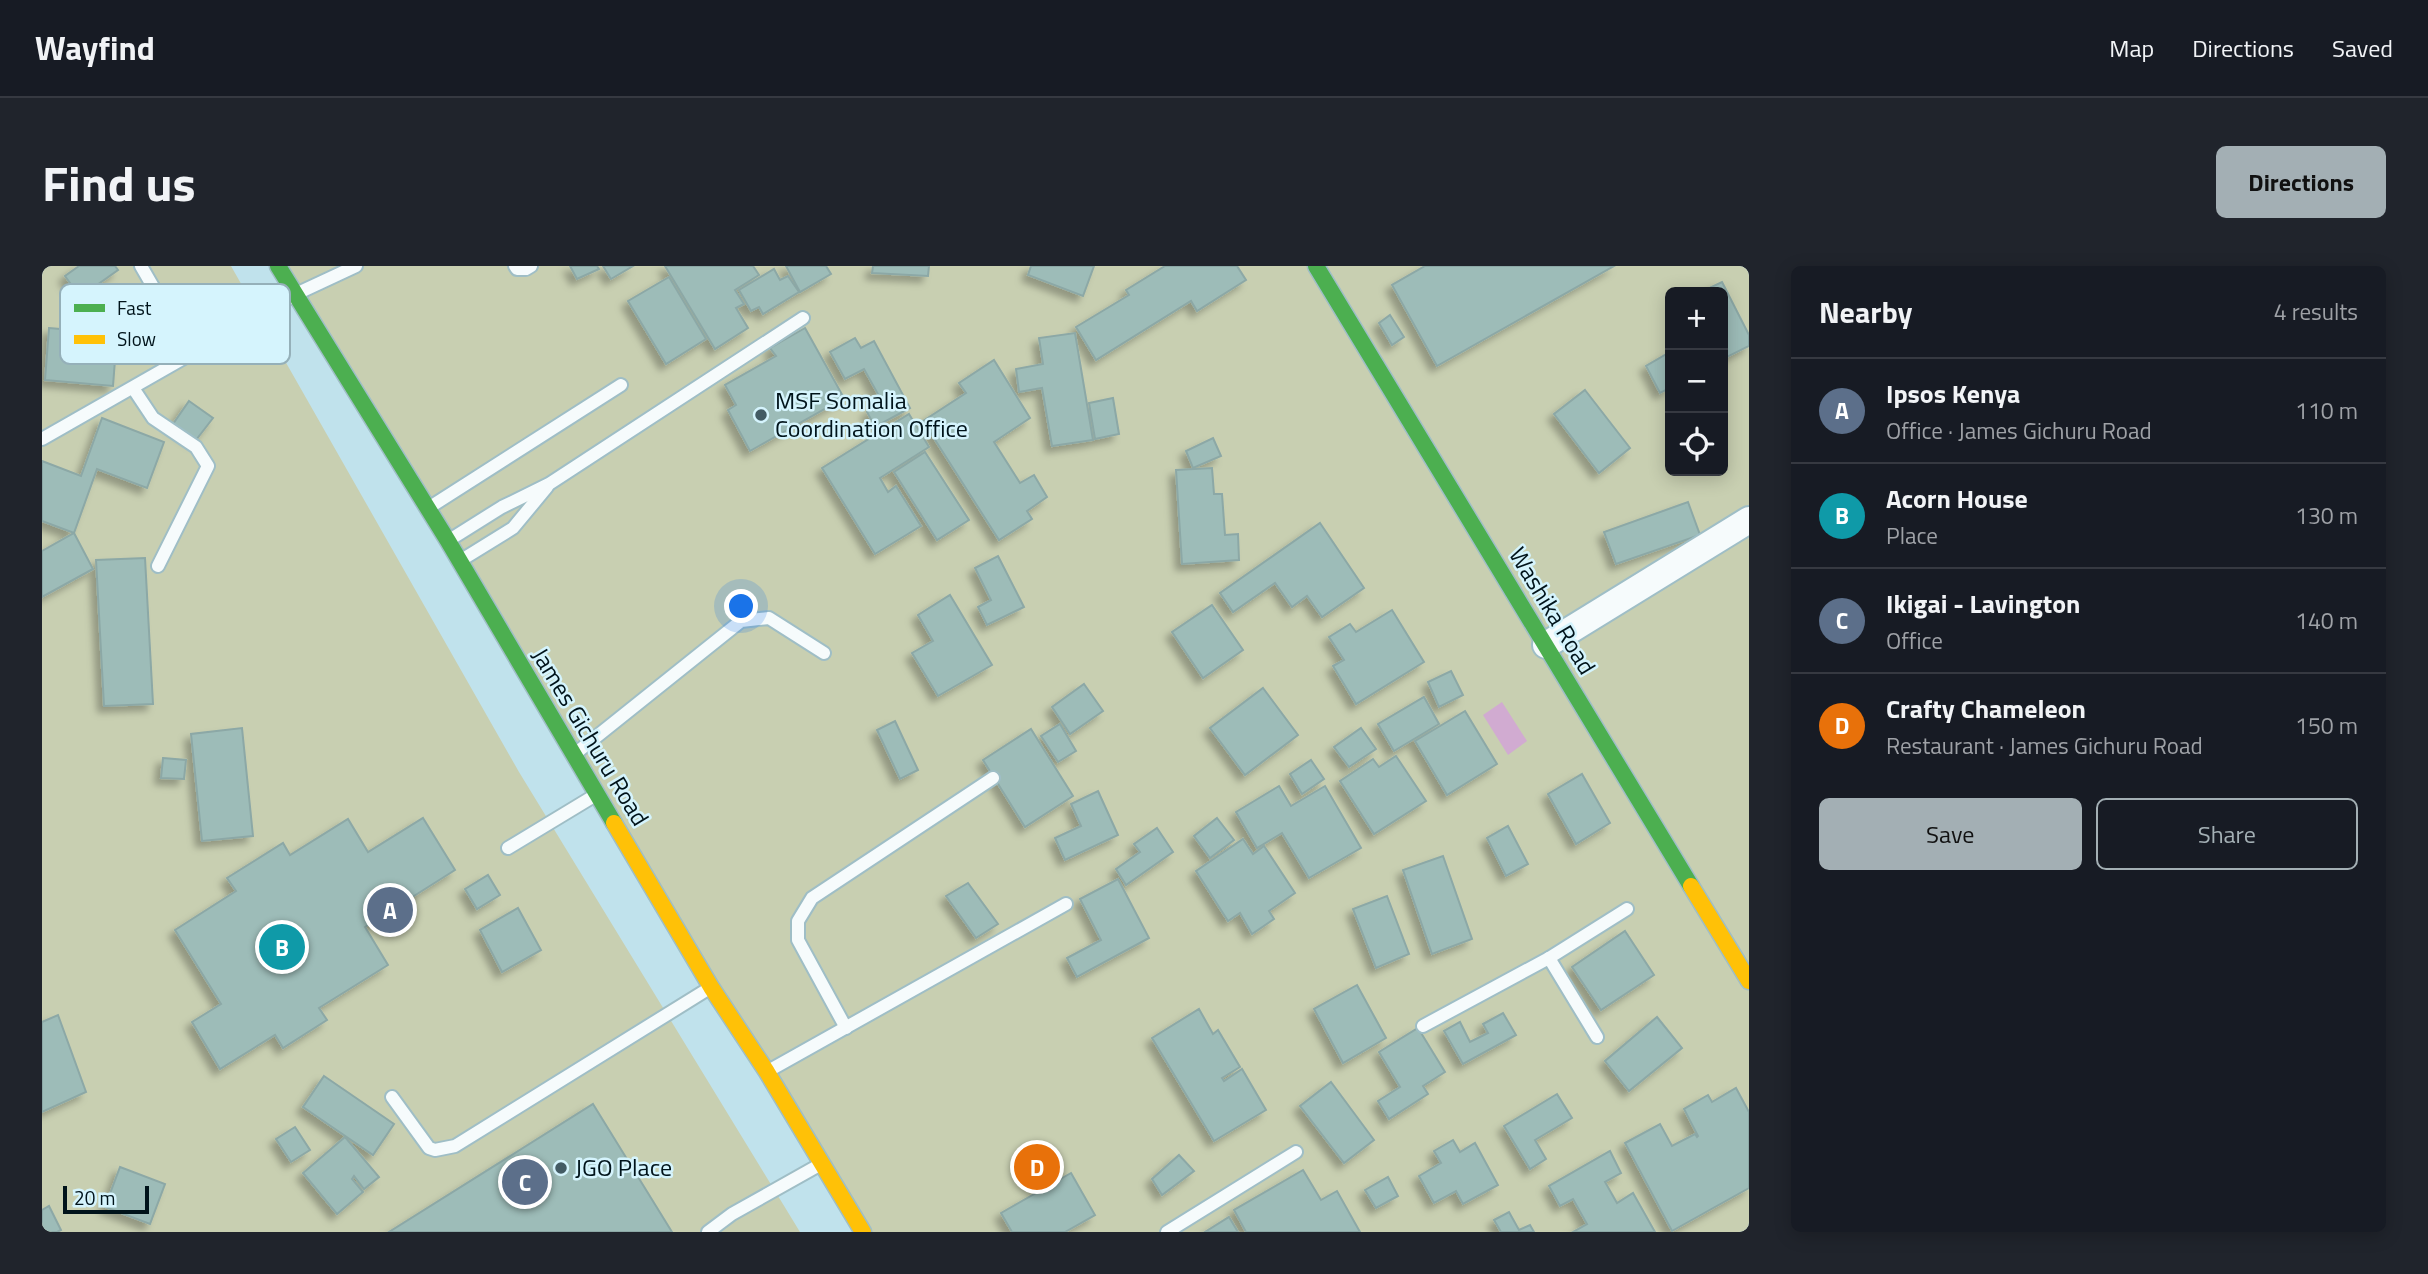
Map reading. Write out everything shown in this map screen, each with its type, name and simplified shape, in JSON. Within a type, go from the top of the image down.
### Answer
[{"type":"main road","name":"James Gichuru Road","points":[[278,266],[290,284]]},
{"type":"main road","name":"Washika Road","points":[[1316,266],[1749,981]]},
{"type":"main road","name":"James Gichuru Road","points":[[290,285],[460,561],[711,987],[767,1072],[863,1232]]},
{"type":"street","points":[[1546,645],[1749,520]]},
{"type":"lane","points":[[141,266],[151,284]]},
{"type":"lane","points":[[290,297],[356,266]]},
{"type":"lane","points":[[515,266],[517,269],[531,266]]},
{"type":"lane","points":[[448,541],[502,507],[549,484],[803,318]]},
{"type":"lane","points":[[42,439],[175,364]]},
{"type":"lane","points":[[428,508],[621,385]]},
{"type":"lane","points":[[133,388],[153,418],[196,447],[208,466],[158,566]]},
{"type":"lane","points":[[460,561],[513,528],[549,484]]},
{"type":"lane","points":[[573,755],[741,621],[769,618],[824,653]]},
{"type":"lane","points":[[846,1028],[798,940],[798,921],[812,898],[993,778]]},
{"type":"lane","points":[[508,848],[597,794]]},
{"type":"lane","points":[[767,1072],[1066,904]]},
{"type":"lane","points":[[1423,1026],[1549,958],[1627,909]]},
{"type":"lane","points":[[1549,958],[1597,1037]]},
{"type":"lane","points":[[391,1097],[429,1148],[435,1150],[455,1146],[711,987]]},
{"type":"lane","points":[[1167,1232],[1296,1152]]},
{"type":"lane","points":[[708,1232],[732,1214],[821,1164]]},
{"type":"green space","points":[[42,266],[231,266],[241,284],[60,284],[60,364],[287,364],[519,772],[800,1232],[42,1232]]},
{"type":"green space","points":[[283,266],[1749,266],[1749,1232],[856,1232]]},
{"type":"shaded area","points":[[1502,702],[1527,741],[1508,755],[1483,715]]},
{"type":"building","points":[[79,266],[115,266],[118,270],[98,284],[71,284],[65,276]]},
{"type":"building","points":[[570,266],[597,266],[599,269],[577,279]]},
{"type":"building","points":[[603,266],[633,266],[611,279]]},
{"type":"building","points":[[665,266],[753,266],[759,275],[735,290],[744,304],[736,308],[748,328],[715,349]]},
{"type":"building","points":[[786,266],[826,266],[831,274],[800,292]]},
{"type":"building","points":[[873,266],[929,266],[928,276],[872,273]]},
{"type":"building","points":[[1031,266],[1094,266],[1083,296],[1028,275]]},
{"type":"building","points":[[1165,266],[1237,266],[1246,280],[1197,311],[1191,301],[1096,360],[1076,327],[1129,295],[1126,290]]},
{"type":"building","points":[[1425,266],[1614,266],[1437,366],[1392,285]]},
{"type":"building","points":[[774,269],[780,280],[788,276],[799,292],[763,314],[759,307],[751,311],[739,290]]},
{"type":"building","points":[[669,277],[706,339],[666,364],[628,301]]},
{"type":"building","points":[[1722,282],[1725,287],[1712,287]]},
{"type":"building","points":[[1728,294],[1749,335],[1749,346],[1728,356]]},
{"type":"building","points":[[1390,315],[1404,337],[1392,345],[1379,323]]},
{"type":"building","points":[[49,328],[60,329],[60,364],[115,364],[113,386],[45,380]]},
{"type":"building","points":[[805,328],[844,398],[750,451],[728,410],[736,405],[725,385],[776,356],[770,348]]},
{"type":"building","points":[[1075,333],[1093,440],[1052,446],[1042,388],[1019,392],[1016,369],[1043,364],[1039,338]]},
{"type":"building","points":[[855,338],[861,348],[874,341],[910,408],[875,427],[867,412],[883,403],[864,369],[845,379],[830,352]]},
{"type":"building","points":[[1665,355],[1665,390],[1660,393],[1646,366]]},
{"type":"building","points":[[994,360],[1030,418],[994,442],[1020,483],[1034,475],[1047,497],[1027,511],[1032,519],[999,540],[923,421],[966,393],[959,383]]},
{"type":"building","points":[[1585,390],[1630,448],[1599,473],[1554,414]]},
{"type":"building","points":[[1113,398],[1119,434],[1095,439],[1089,403]]},
{"type":"building","points":[[189,401],[213,418],[196,440],[173,424]]},
{"type":"building","points":[[909,414],[929,447],[880,478],[888,492],[896,486],[921,526],[875,554],[822,468]]},
{"type":"building","points":[[102,418],[164,442],[147,488],[97,469],[74,533],[42,521],[42,461],[81,476]]},
{"type":"building","points":[[1213,438],[1221,456],[1193,468],[1186,451]]},
{"type":"building","points":[[925,452],[969,520],[937,540],[894,472]]},
{"type":"building","points":[[1212,468],[1214,494],[1222,494],[1225,535],[1238,534],[1239,560],[1182,564],[1176,470]]},
{"type":"building","points":[[1688,502],[1700,535],[1616,564],[1604,532]]},
{"type":"building","points":[[1320,523],[1364,588],[1322,617],[1307,596],[1292,607],[1275,583],[1233,612],[1220,593]]},
{"type":"building","points":[[74,533],[93,569],[42,597],[42,551]]},
{"type":"building","points":[[998,556],[1024,607],[987,625],[978,607],[991,600],[975,568]]},
{"type":"building","points":[[145,558],[153,704],[104,706],[96,560]]},
{"type":"building","points":[[950,595],[992,665],[938,696],[912,653],[933,641],[918,615]]},
{"type":"building","points":[[1212,605],[1243,650],[1203,678],[1172,632]]},
{"type":"building","points":[[1392,610],[1424,662],[1356,704],[1333,666],[1344,660],[1329,637],[1350,624],[1356,632]]},
{"type":"building","points":[[1451,671],[1463,695],[1439,707],[1428,682]]},
{"type":"building","points":[[1084,684],[1103,711],[1070,734],[1052,707]]},
{"type":"building","points":[[1263,688],[1298,735],[1245,775],[1210,728]]},
{"type":"building","points":[[1424,697],[1439,724],[1394,751],[1378,724]]},
{"type":"building","points":[[1465,711],[1497,764],[1447,795],[1415,741]]},
{"type":"building","points":[[895,721],[918,770],[900,779],[877,730]]},
{"type":"building","points":[[1060,724],[1076,751],[1058,762],[1041,736]]},
{"type":"building","points":[[242,728],[253,836],[202,841],[191,734]]},
{"type":"building","points":[[1361,728],[1376,749],[1349,767],[1334,747]]},
{"type":"building","points":[[1031,729],[1073,796],[1025,827],[983,760]]},
{"type":"building","points":[[1396,756],[1426,801],[1374,834],[1340,781],[1373,759],[1379,767]]},
{"type":"building","points":[[163,758],[186,760],[184,779],[161,778]]},
{"type":"building","points":[[1311,760],[1324,779],[1302,794],[1290,774]]},
{"type":"building","points":[[1582,774],[1610,823],[1576,844],[1548,794]]},
{"type":"building","points":[[1279,786],[1291,806],[1325,786],[1361,848],[1309,878],[1282,833],[1257,848],[1236,812]]},
{"type":"building","points":[[1098,791],[1118,835],[1065,860],[1055,838],[1081,826],[1071,804]]},
{"type":"building","points":[[423,818],[455,870],[365,927],[388,965],[319,1008],[327,1020],[283,1048],[275,1035],[220,1069],[192,1022],[221,1004],[175,930],[236,891],[227,878],[283,843],[290,855],[348,819],[368,852]]},
{"type":"building","points":[[1217,818],[1234,840],[1210,858],[1194,836]]},
{"type":"building","points":[[1508,826],[1528,864],[1506,876],[1487,838]]},
{"type":"building","points":[[1157,828],[1173,852],[1126,885],[1116,869],[1140,852],[1134,844]]},
{"type":"building","points":[[1243,839],[1253,854],[1264,846],[1295,893],[1269,911],[1274,919],[1252,934],[1240,913],[1228,921],[1196,871]]},
{"type":"building","points":[[1443,856],[1472,939],[1432,954],[1403,870]]},
{"type":"building","points":[[488,875],[500,895],[477,909],[465,889]]},
{"type":"building","points":[[1118,879],[1149,938],[1077,977],[1067,958],[1101,940],[1080,899]]},
{"type":"building","points":[[968,883],[998,924],[976,938],[946,896]]},
{"type":"building","points":[[1387,896],[1409,954],[1376,968],[1353,909]]},
{"type":"building","points":[[518,908],[541,950],[502,972],[480,930]]},
{"type":"building","points":[[1625,931],[1654,975],[1601,1010],[1572,967]]},
{"type":"building","points":[[1357,985],[1386,1038],[1343,1063],[1314,1009]]},
{"type":"building","points":[[1199,1009],[1213,1034],[1218,1030],[1240,1067],[1222,1078],[1224,1081],[1242,1069],[1266,1110],[1214,1141],[1152,1038]]},
{"type":"building","points":[[1503,1013],[1516,1035],[1463,1064],[1444,1031],[1460,1022],[1470,1042],[1488,1033],[1483,1024]]},
{"type":"building","points":[[58,1015],[86,1092],[42,1112],[42,1022]]},
{"type":"building","points":[[1657,1017],[1682,1048],[1629,1091],[1605,1061]]},
{"type":"building","points":[[1418,1028],[1445,1072],[1423,1086],[1428,1094],[1389,1119],[1378,1101],[1400,1087],[1379,1052]]},
{"type":"building","points":[[324,1076],[394,1124],[373,1155],[303,1107]]},
{"type":"building","points":[[1331,1082],[1374,1140],[1344,1163],[1300,1106]]},
{"type":"building","points":[[1736,1088],[1749,1112],[1749,1188],[1672,1231],[1625,1143],[1660,1124],[1672,1146],[1695,1134],[1697,1137],[1684,1109],[1708,1095],[1712,1102]]},
{"type":"building","points":[[1557,1094],[1572,1118],[1535,1140],[1546,1159],[1530,1169],[1504,1126]]},
{"type":"building","name":"JGO Place","points":[[593,1104],[672,1232],[389,1232]]},
{"type":"building","points":[[295,1127],[310,1150],[291,1162],[276,1139]]},
{"type":"building","points":[[345,1137],[379,1177],[364,1189],[354,1176],[352,1179],[363,1192],[337,1214],[303,1173]]},
{"type":"building","points":[[1453,1140],[1460,1152],[1475,1143],[1498,1185],[1463,1204],[1456,1191],[1434,1203],[1419,1176],[1441,1163],[1434,1151]]},
{"type":"building","points":[[1610,1151],[1621,1173],[1605,1182],[1617,1203],[1633,1193],[1655,1232],[1573,1232],[1587,1224],[1573,1199],[1560,1206],[1549,1186]]},
{"type":"building","points":[[1179,1155],[1194,1171],[1162,1195],[1152,1179]]},
{"type":"building","points":[[120,1167],[165,1184],[150,1224],[105,1207]]},
{"type":"building","points":[[1303,1170],[1321,1200],[1337,1191],[1360,1232],[1246,1232],[1234,1210]]},
{"type":"building","points":[[1071,1173],[1095,1215],[1065,1232],[1012,1232],[1001,1213]]},
{"type":"building","points":[[1388,1177],[1398,1196],[1376,1208],[1365,1190]]},
{"type":"building","points":[[49,1206],[61,1230],[57,1232],[42,1232],[42,1210]]},
{"type":"building","points":[[1509,1212],[1519,1230],[1530,1225],[1534,1232],[1501,1232],[1494,1220]]},
{"type":"building","points":[[1229,1217],[1238,1232],[1205,1232]]},
{"type":"traffic: fast","points":[[278,266],[289,284]]},
{"type":"traffic: fast","points":[[1316,266],[1691,886]]},
{"type":"traffic: fast","points":[[290,285],[448,541],[614,823]]},
{"type":"traffic: slow","points":[[614,823],[711,987],[767,1072],[863,1232]]},
{"type":"traffic: slow","points":[[1691,886],[1749,981]]},
{"type":"place","name":"MSF Somalia Coordination Office","points":[[761,415]]},
{"type":"place","name":"Ipsos Kenya","points":[[390,910]]},
{"type":"place","name":"Acorn House","points":[[282,947]]},
{"type":"place","name":"Crafty Chameleon","points":[[1037,1167]]},
{"type":"place","name":"JGO Place","points":[[561,1168]]},
{"type":"place","name":"Ikigai - Lavington","points":[[525,1182]]}]
